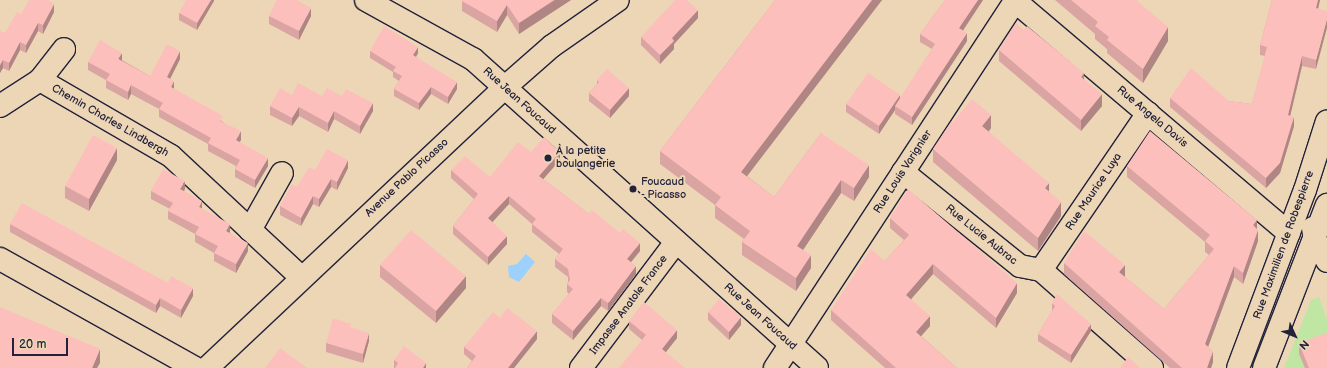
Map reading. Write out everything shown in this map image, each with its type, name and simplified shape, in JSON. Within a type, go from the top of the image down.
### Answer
[{"type":"street","name":"Rue Jean Foucaud","points":[[366,0],[474,59],[504,88],[817,368]]},
{"type":"street","name":"Avenue Pablo Picasso","points":[[207,368],[504,88],[552,46],[618,0]]},
{"type":"street","name":"Rue Angela Davis","points":[[1015,1],[1289,232]]},
{"type":"street","name":"Rue Louis Varignier","points":[[775,368],[1015,1]]},
{"type":"street","name":"Chemin Charles Lindbergh","points":[[0,106],[40,80],[64,49]]},
{"type":"street","name":"Chemin Charles Lindbergh","points":[[40,80],[171,156],[302,278]]},
{"type":"street","name":"Rue Maurice Luya","points":[[1041,270],[1148,113]]},
{"type":"street","name":"Rue Maximilien de Robespierre","points":[[1238,368],[1305,190],[1327,121]]},
{"type":"street","name":"Rue Lucie Aubrac","points":[[903,172],[1020,266],[1041,270]]},
{"type":"street","points":[[250,230],[282,173]]},
{"type":"street","points":[[1305,190],[1315,238],[1327,261]]},
{"type":"street","points":[[1264,368],[1327,205]]},
{"type":"street","name":"Impasse Anatole France","points":[[581,368],[676,242]]},
{"type":"street","points":[[0,259],[195,368]]},
{"type":"street","points":[[1041,270],[1152,368]]},
{"type":"green space","points":[[1319,297],[1327,319],[1327,368],[1284,368],[1311,300]]},
{"type":"water","points":[[526,254],[535,262],[519,282],[509,277],[508,266],[517,264]]},
{"type":"building","points":[[29,0],[48,0],[54,4],[43,25],[38,23],[26,45],[20,42],[9,63],[3,60],[0,65],[0,31],[5,33],[17,12],[21,14]]},
{"type":"building","points":[[186,0],[211,0],[197,23],[179,13]]},
{"type":"building","points":[[277,0],[297,0],[311,8],[299,31],[269,16]]},
{"type":"building","points":[[554,0],[519,23],[507,5],[497,21],[462,1]]},
{"type":"building","points":[[675,0],[687,0],[698,10],[672,38],[674,41],[660,55],[641,37]]},
{"type":"building","points":[[775,0],[872,0],[741,172],[774,197],[821,133],[869,165],[854,188],[841,180],[797,246],[811,255],[796,278],[742,242],[750,231],[715,205],[721,197],[660,151]]},
{"type":"building","points":[[945,0],[978,0],[959,28],[967,33],[912,117],[895,106],[935,44],[920,34]]},
{"type":"building","points":[[1071,0],[1136,0],[1168,27],[1143,69],[1107,40],[1109,37],[1095,26],[1098,22]]},
{"type":"building","points":[[1272,0],[1318,0],[1316,8],[1327,11],[1327,19],[1316,60],[1302,56],[1288,115],[1294,117],[1280,163],[1266,178],[1170,98],[1191,68],[1229,101],[1252,104],[1267,47],[1260,45]]},
{"type":"building","points":[[1016,23],[1024,30],[1027,26],[1084,73],[1081,77],[1102,94],[1081,120],[999,50]]},
{"type":"building","points":[[384,26],[418,47],[413,55],[457,82],[448,97],[431,87],[419,103],[394,89],[402,76],[393,71],[396,67],[370,51]]},
{"type":"building","points":[[100,40],[122,53],[118,59],[150,76],[167,44],[180,51],[167,77],[174,81],[171,87],[223,116],[220,121],[241,131],[236,140],[268,158],[255,180],[235,169],[240,160],[208,143],[211,138],[159,109],[163,103],[131,85],[128,92],[106,80],[110,74],[88,62]]},
{"type":"building","points":[[607,69],[629,88],[610,110],[589,93],[599,82],[597,80]]},
{"type":"building","points":[[868,73],[900,95],[879,126],[846,104]]},
{"type":"building","points":[[298,83],[322,96],[327,88],[342,96],[346,89],[373,103],[360,126],[334,111],[328,123],[299,107],[292,118],[270,106],[280,88],[292,95]]},
{"type":"building","points":[[972,99],[991,115],[982,126],[1049,183],[1045,188],[1061,202],[1038,238],[933,149],[951,122],[952,123]]},
{"type":"building","points":[[1150,131],[1257,220],[1253,225],[1258,230],[1243,273],[1234,266],[1205,344],[1213,351],[1207,368],[1182,368],[1064,263],[1084,231],[1125,265],[1119,272],[1164,309],[1214,249],[1205,241],[1210,235],[1127,166]]},
{"type":"building","points":[[93,135],[117,148],[89,199],[65,186]]},
{"type":"building","points":[[544,137],[560,152],[539,176],[589,214],[592,210],[620,233],[623,229],[640,243],[627,259],[636,266],[610,301],[608,303],[601,298],[573,331],[552,314],[573,289],[567,284],[570,280],[568,269],[555,259],[563,249],[532,224],[536,219],[509,196],[488,218],[507,236],[488,257],[453,226],[478,194],[451,170],[465,156],[490,177],[518,142],[531,152]]},
{"type":"building","points":[[327,149],[348,160],[337,182],[331,179],[319,199],[313,196],[301,218],[280,206],[292,184],[297,187],[309,167],[315,170]]},
{"type":"building","points":[[163,169],[185,181],[180,189],[202,201],[199,207],[230,224],[226,231],[248,243],[236,264],[214,253],[218,246],[195,234],[199,227],[168,211],[173,203],[151,191]]},
{"type":"building","points":[[908,189],[1017,283],[996,318],[933,264],[906,295],[930,316],[916,332],[957,368],[896,368],[831,310],[871,249],[885,261],[909,235],[890,218]]},
{"type":"building","points":[[22,203],[168,283],[171,276],[193,288],[181,310],[160,298],[156,305],[10,224]]},
{"type":"building","points":[[411,230],[466,276],[436,311],[380,265]]},
{"type":"building","points":[[1057,294],[1091,324],[1071,355],[1038,334],[1055,306],[1052,303]]},
{"type":"building","points":[[719,299],[741,317],[729,332],[708,312]]},
{"type":"building","points":[[644,302],[677,330],[662,349],[685,368],[619,368],[646,335],[629,321]]},
{"type":"building","points":[[0,307],[100,349],[92,368],[0,368]]},
{"type":"building","points":[[507,308],[537,331],[508,368],[467,368],[476,356],[464,347],[493,312],[500,318]]},
{"type":"building","points":[[333,318],[351,324],[350,327],[369,333],[363,354],[326,343]]},
{"type":"building","points":[[1327,333],[1327,368],[1309,368],[1299,343]]},
{"type":"building","points":[[404,346],[426,363],[423,368],[395,368],[398,363],[394,360]]},
{"type":"building","points":[[280,348],[307,368],[265,368]]},
{"type":"building","points":[[1128,357],[1139,367],[1138,368],[1120,368]]},
{"type":"place","name":"À la petite boulangerie","points":[[548,158]]},
{"type":"place","name":"Foucaud - Picasso","points":[[633,189]]}]
